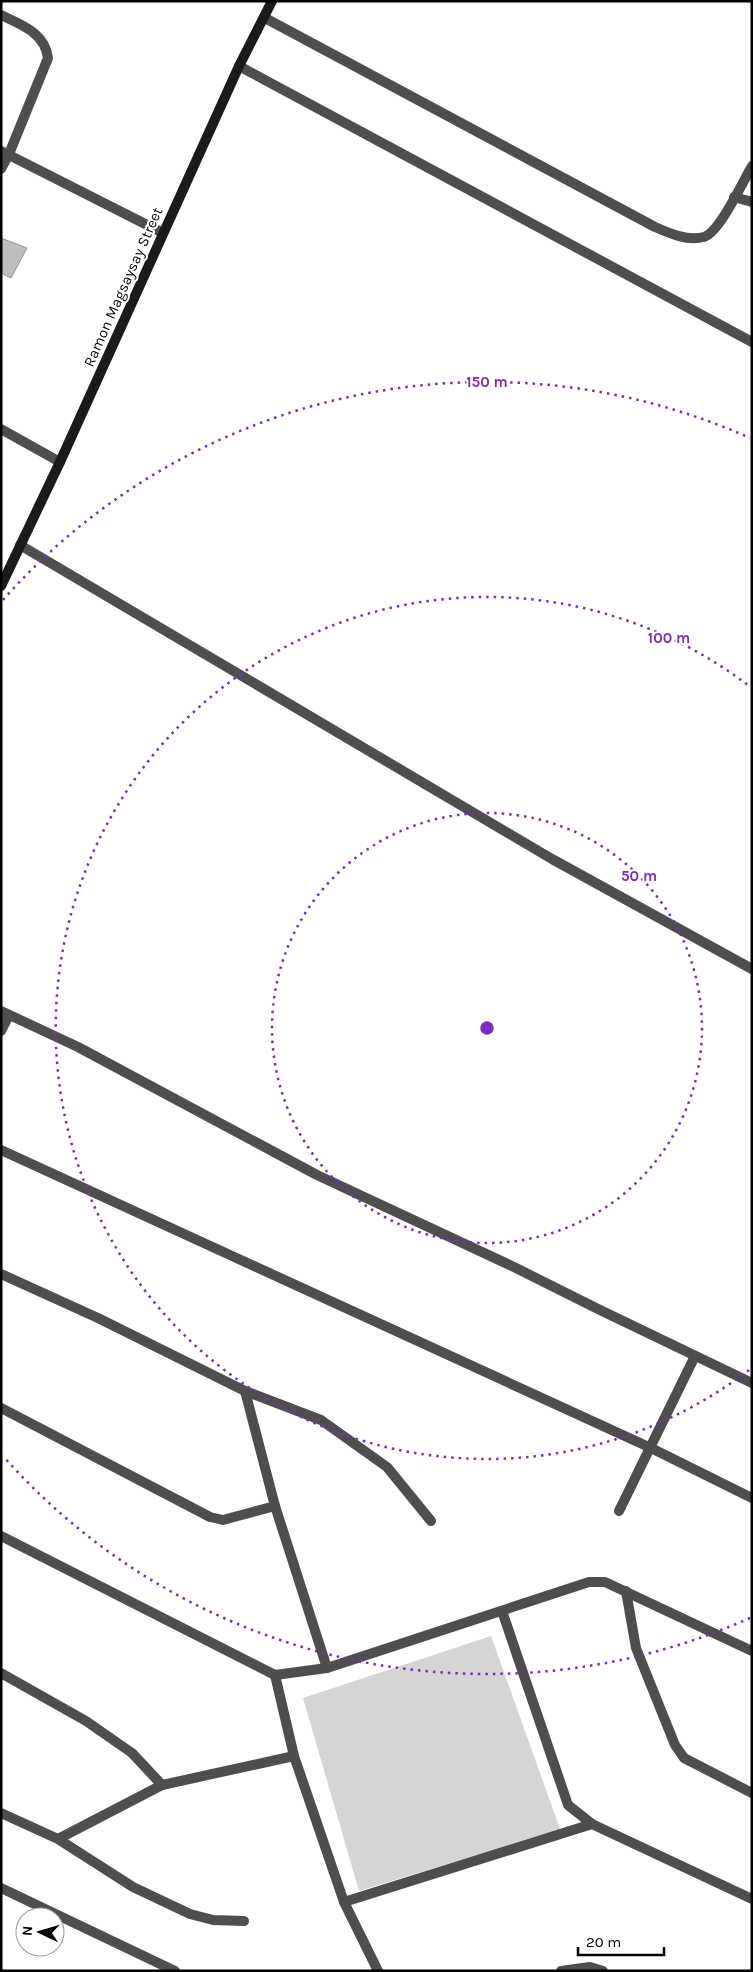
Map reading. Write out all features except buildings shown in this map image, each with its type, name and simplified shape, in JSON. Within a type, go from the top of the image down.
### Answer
[{"type":"main road","name":"Ramon Magsaysay Street","points":[[1,586],[60,462],[239,66],[272,1]]},
{"type":"street","points":[[1,14],[26,26],[41,38],[47,48],[48,58],[5,153],[1,170]]},
{"type":"street","points":[[265,18],[655,228],[676,236],[694,238],[706,236],[722,221],[752,166]]},
{"type":"street","points":[[239,66],[752,342]]},
{"type":"street","points":[[5,153],[163,233]]},
{"type":"street","points":[[734,198],[752,202]]},
{"type":"street","points":[[1,429],[60,462]]},
{"type":"street","points":[[20,545],[552,859],[752,969]]},
{"type":"street","points":[[1,1031],[5,1013],[78,1047],[317,1175],[514,1267],[752,1384]]},
{"type":"street","points":[[1,1150],[651,1448],[752,1498]]},
{"type":"street","points":[[1,1274],[98,1318],[245,1391],[294,1408],[321,1420],[388,1466],[431,1521]]},
{"type":"street","points":[[619,1511],[695,1356]]},
{"type":"street","points":[[245,1391],[275,1506],[327,1668]]},
{"type":"street","points":[[1,1408],[210,1517],[224,1520],[275,1506]]},
{"type":"street","points":[[1,1536],[275,1675],[327,1668],[589,1582],[605,1582],[752,1652]]},
{"type":"street","points":[[626,1592],[636,1648],[675,1745],[684,1758],[752,1793]]},
{"type":"street","points":[[502,1611],[568,1805],[592,1824],[752,1900]]},
{"type":"street","points":[[1,1673],[86,1721],[132,1753],[162,1785]]},
{"type":"street","points":[[275,1675],[294,1756],[344,1902],[378,1971]]},
{"type":"street","points":[[58,1839],[162,1785],[294,1756]]},
{"type":"street","points":[[1,1812],[58,1839],[133,1887],[190,1914],[213,1920],[244,1921]]},
{"type":"street","points":[[344,1902],[592,1824]]},
{"type":"street","points":[[1,1888],[175,1971]]},
{"type":"street","points":[[561,1971],[590,1967],[603,1971]]},
{"type":"shaded area","points":[[491,1636],[560,1829],[359,1891],[303,1698]]}]
